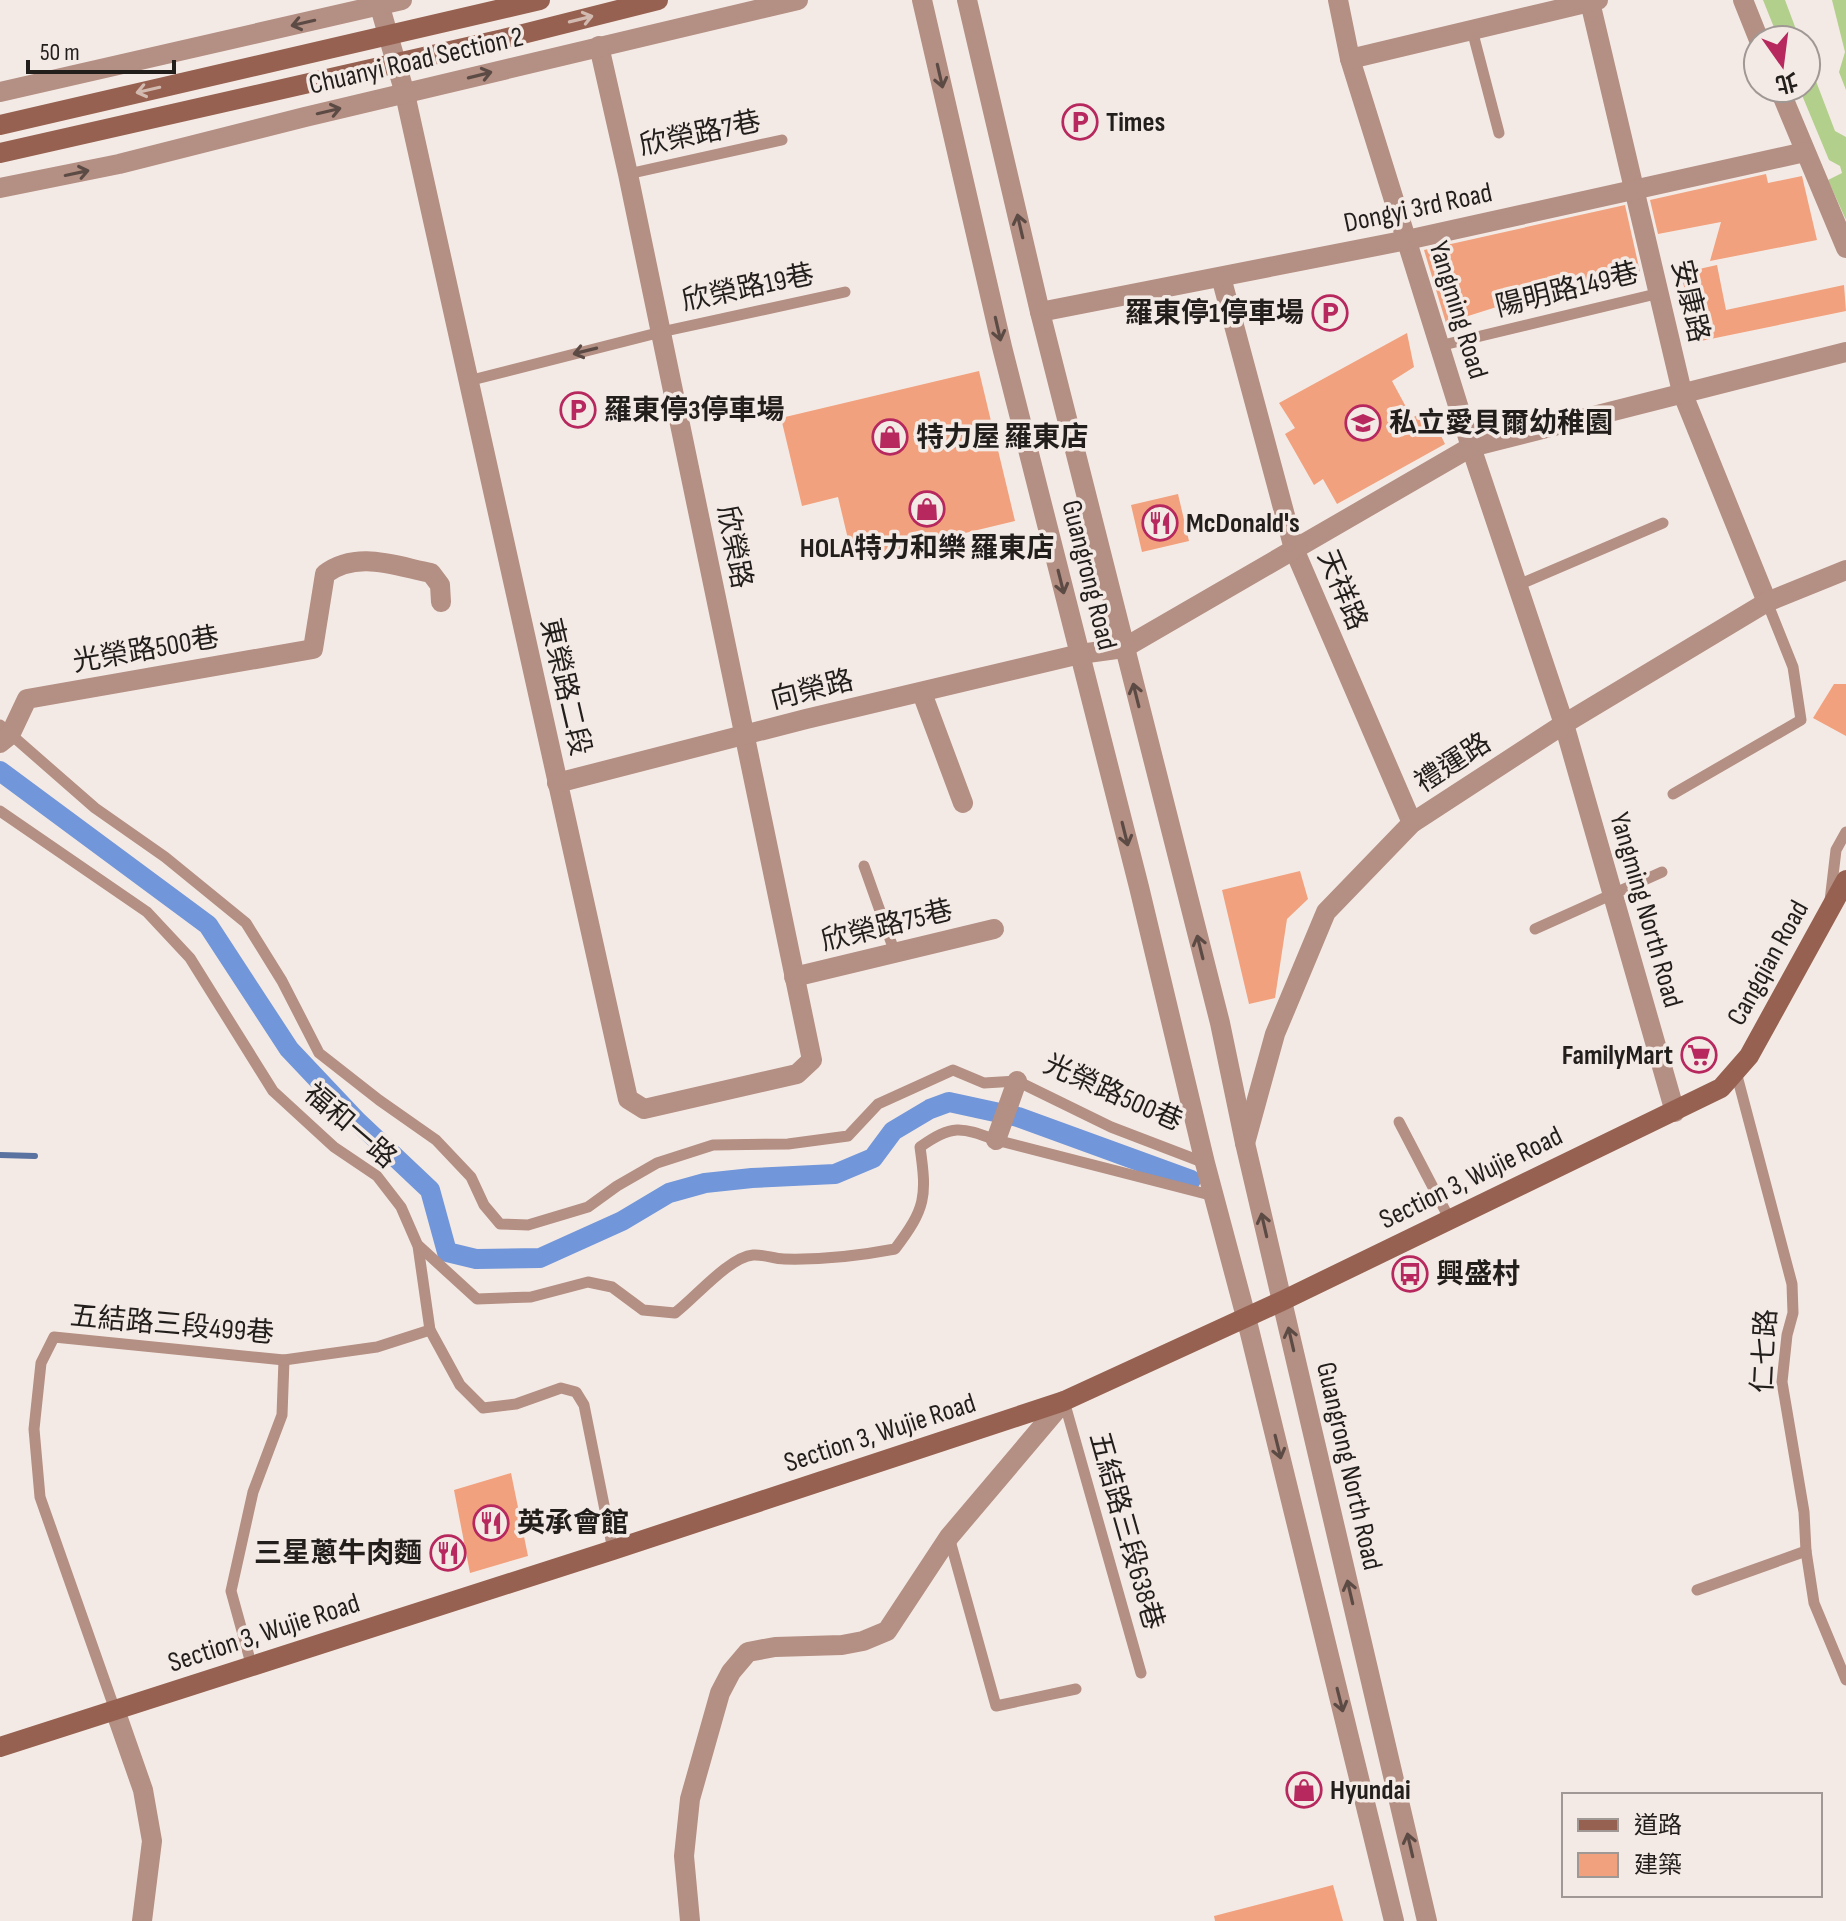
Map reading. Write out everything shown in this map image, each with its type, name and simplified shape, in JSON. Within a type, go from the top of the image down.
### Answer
[{"type":"main road","name":"Chuanyi Road Section 2","points":[[0,125],[540,0]]},
{"type":"main road","name":"Chuanyi Road Section 2","points":[[0,153],[396,64],[658,0]]},
{"type":"main road","name":"Cangqian Road","points":[[1736,1072],[1749,1056],[1846,880]]},
{"type":"main road","name":"Section 3, Wujie Road","points":[[0,1747],[1064,1401],[1282,1301],[1449,1218],[1675,1112],[1721,1088],[1736,1072]]},
{"type":"street","points":[[0,92],[378,3],[402,0]]},
{"type":"street","name":"Chuanyi Road Section 2","points":[[0,188],[119,164],[798,0]]},
{"type":"street","name":"Guangrong Road","points":[[922,0],[1002,347],[1205,1163]]},
{"type":"street","name":"Guangrong Road","points":[[967,0],[1040,312],[1220,1023]]},
{"type":"street","name":"Yangming Road","points":[[1338,0],[1350,59],[1439,346],[1564,724]]},
{"type":"street","points":[[1743,0],[1753,24]]},
{"type":"street","points":[[1350,59],[1594,1]]},
{"type":"street","name":"安康路","points":[[1594,1],[1682,392],[1767,602]]},
{"type":"street","name":"東榮路二段","points":[[378,3],[405,94],[628,1099],[644,1109],[797,1074],[812,1060]]},
{"type":"street","name":"欣榮路","points":[[599,46],[812,1060]]},
{"type":"street","points":[[1786,104],[1846,248]]},
{"type":"street","name":"Dongyi 3rd Road","points":[[1040,312],[1407,240],[1805,152]]},
{"type":"street","name":"天祥路","points":[[1221,277],[1294,549],[1412,823]]},
{"type":"street","points":[[1124,648],[1471,447],[1846,352]]},
{"type":"street","name":"光榮路500巷","points":[[3,734],[27,699],[313,649],[325,574],[338,564],[363,559],[431,573],[440,585],[441,602]]},
{"type":"street","name":"禮運路","points":[[1245,1143],[1275,1034],[1326,912],[1412,823],[1564,724],[1767,602],[1846,570]]},
{"type":"street","name":"向榮路","points":[[557,783],[1080,654],[1124,648]]},
{"type":"street","points":[[922,693],[963,803]]},
{"type":"street","name":"Yangming North Road","points":[[1564,724],[1675,1112]]},
{"type":"street","name":"欣榮路75巷","points":[[794,977],[994,929]]},
{"type":"street","name":"Guangrong North Road","points":[[1220,1023],[1245,1143],[1427,1921]]},
{"type":"street","points":[[996,1140],[1017,1081]]},
{"type":"street","points":[[1205,1163],[1246,1317],[1394,1921]]},
{"type":"street","points":[[690,1921],[684,1856],[690,1799],[720,1693],[731,1672],[748,1652],[775,1647],[842,1645],[863,1641],[887,1631],[949,1537],[1064,1401]]},
{"type":"street","points":[[115,1710],[143,1790],[152,1841],[142,1921]]},
{"type":"lane","points":[[1472,30],[1499,133]]},
{"type":"lane","name":"欣榮路7巷","points":[[628,174],[782,140]]},
{"type":"lane","name":"欣榮路19巷","points":[[468,381],[661,332],[845,292]]},
{"type":"lane","name":"陽明路149巷","points":[[1439,346],[1660,293]]},
{"type":"lane","points":[[1516,586],[1663,523]]},
{"type":"lane","points":[[1673,794],[1801,720],[1793,667],[1767,602]]},
{"type":"lane","name":"光榮路500巷","points":[[3,734],[246,923],[282,981],[319,1053],[436,1140],[471,1177],[484,1205],[500,1224],[528,1225],[588,1207],[657,1163],[713,1145],[788,1144],[848,1136],[878,1104],[953,1070],[984,1083],[1017,1081],[1111,1127],[1205,1163]]},
{"type":"lane","name":"福和一路","points":[[0,811],[147,912],[190,958],[273,1091],[334,1147],[377,1176],[401,1207],[418,1246],[430,1330],[460,1385],[483,1408],[516,1404],[561,1388],[576,1392],[584,1405],[613,1550]]},
{"type":"lane","points":[[1829,909],[1836,850],[1846,832]]},
{"type":"lane","points":[[864,866],[895,953]]},
{"type":"lane","points":[[1535,929],[1662,872]]},
{"type":"lane","points":[[1829,909],[1846,897]]},
{"type":"lane","name":"仁七路","points":[[1736,1072],[1792,1284],[1793,1313],[1787,1335],[1782,1382],[1804,1512],[1814,1603],[1846,1680]]},
{"type":"lane","points":[[1399,1122],[1449,1218]]},
{"type":"lane","points":[[418,1246],[477,1299],[531,1297],[588,1282],[612,1287],[643,1310],[675,1313],[717,1274],[752,1254],[781,1259],[844,1259],[895,1249],[913,1225],[926,1189],[920,1147],[935,1135],[963,1128],[996,1140],[1214,1196]]},
{"type":"lane","name":"五結路三段499巷","points":[[115,1710],[40,1497],[34,1429],[41,1363],[54,1337],[284,1360],[377,1347],[430,1330]]},
{"type":"lane","points":[[252,1667],[231,1591],[253,1492],[282,1415],[284,1360]]},
{"type":"lane","name":"五結路三段638巷","points":[[1064,1401],[1141,1673]]},
{"type":"lane","points":[[949,1537],[996,1706],[1076,1689]]},
{"type":"lane","points":[[1697,1590],[1806,1551]]},
{"type":"green space","points":[[1763,0],[1785,0],[1794,24],[1773,24]]},
{"type":"green space","points":[[1832,0],[1846,0],[1846,90],[1839,72],[1845,52]]},
{"type":"green space","points":[[1822,97],[1835,131],[1846,137],[1846,220],[1828,180],[1842,173],[1840,166],[1829,160],[1806,104],[1822,104]]},
{"type":"building","points":[[1766,174],[1768,183],[1802,176],[1817,240],[1710,261],[1721,222],[1658,234],[1650,200]]},
{"type":"building","points":[[1625,205],[1640,272],[1504,298],[1506,304],[1446,323],[1424,250]]},
{"type":"building","points":[[1717,265],[1726,310],[1844,285],[1846,311],[1696,342],[1681,273]]},
{"type":"building","name":"私立愛貝爾幼稚園","points":[[1407,333],[1414,367],[1392,381],[1412,418],[1428,409],[1445,444],[1337,504],[1323,479],[1314,485],[1285,434],[1295,428],[1279,403]]},
{"type":"building","name":"特力屋 羅東店","points":[[979,371],[1015,521],[853,560],[838,497],[802,506],[781,418]]},
{"type":"building","name":"McDonald's","points":[[1178,494],[1189,541],[1142,552],[1131,505]]},
{"type":"building","points":[[1834,684],[1846,684],[1846,736],[1813,718]]},
{"type":"building","points":[[1300,871],[1308,899],[1287,919],[1275,998],[1249,1004],[1222,890]]},
{"type":"building","name":"英承會館","points":[[511,1473],[528,1556],[470,1573],[454,1490]]},
{"type":"building","points":[[1333,1885],[1343,1921],[1215,1921],[1214,1916]]},
{"type":"waterway","points":[[0,771],[208,925],[289,1049],[357,1121],[430,1190],[447,1252],[476,1259],[540,1258],[622,1221],[669,1193],[705,1183],[835,1174],[873,1158],[893,1131],[930,1109],[949,1102],[1018,1117],[1191,1180]]},
{"type":"waterway","points":[[0,1155],[35,1156]]},
{"type":"place","name":"Times","points":[[1080,122]]},
{"type":"place","name":"羅東停1停車場","points":[[1330,313]]},
{"type":"place","name":"羅東停3停車場","points":[[578,410]]},
{"type":"place","name":"私立愛貝爾幼稚園","points":[[1363,423]]},
{"type":"place","name":"特力屋 羅東店","points":[[890,437]]},
{"type":"place","name":"HOLA特力和樂 羅東店","points":[[927,509]]},
{"type":"place","name":"McDonald's","points":[[1160,523]]},
{"type":"place","name":"FamilyMart","points":[[1699,1055]]},
{"type":"place","name":"興盛村","points":[[1410,1274]]},
{"type":"place","name":"英承會館","points":[[491,1523]]},
{"type":"place","name":"三星蔥牛肉麵","points":[[448,1553]]},
{"type":"place","name":"Hyundai","points":[[1304,1790]]}]
